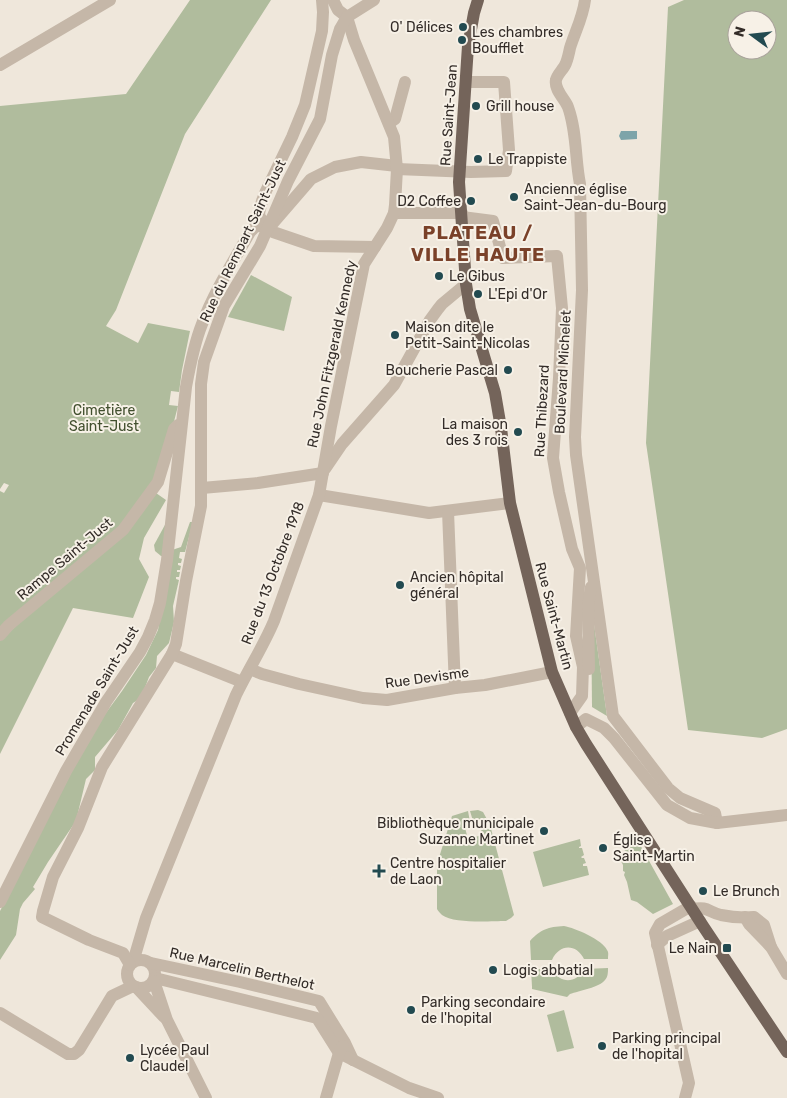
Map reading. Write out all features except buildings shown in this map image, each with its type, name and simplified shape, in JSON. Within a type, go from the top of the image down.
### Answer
[{"type":"main road","name":"Rue Saint-Jean","points":[[466,284],[459,182],[468,46],[478,0]]},
{"type":"main road","name":"Rue Saint-Martin","points":[[466,284],[470,309],[495,393],[510,503],[552,672],[570,713],[581,723],[586,744],[787,1052]]},
{"type":"street","points":[[0,65],[110,0]]},
{"type":"street","points":[[322,0],[322,31],[305,105],[266,191],[260,207],[260,218],[271,227],[314,246],[376,247]]},
{"type":"street","points":[[333,0],[338,10],[347,17],[374,0]]},
{"type":"street","name":"Boulevard Michelet","points":[[585,0],[584,11],[566,64],[556,80],[557,88],[568,105],[572,118],[580,184],[582,290],[575,437],[576,455],[613,716],[668,788],[680,798],[715,812],[717,823]]},
{"type":"street","name":"Rue du Rempart Saint-Just","points":[[132,964],[123,953],[89,940],[42,917],[53,877],[78,828],[102,767],[172,654],[179,631],[186,581],[199,521],[202,488],[202,384],[204,362],[224,306],[271,227],[288,181],[320,119],[332,55],[340,29],[347,17]]},
{"type":"street","name":"Rue John Fitzgerald Kennedy","points":[[323,473],[330,428],[364,264],[376,247],[394,213],[397,168],[394,137],[354,40],[347,17]]},
{"type":"street","points":[[389,123],[395,119],[405,82]]},
{"type":"street","points":[[271,227],[310,179],[335,167],[361,162],[397,168],[506,171],[509,150],[504,82],[466,82]]},
{"type":"street","points":[[394,213],[462,215]]},
{"type":"street","name":"Rue Thibezard","points":[[462,215],[493,221],[503,258],[557,256],[562,308],[559,387],[553,458],[572,549],[580,568],[576,636],[583,667],[582,696],[570,713]]},
{"type":"street","name":"Promenade Saint-Just","points":[[0,902],[66,771],[106,702],[140,652],[155,620],[160,603],[167,560],[189,368],[197,338],[213,299],[250,232],[255,227],[261,225],[271,227]]},
{"type":"street","name":"Rue du 13 Octobre 1918","points":[[132,964],[142,927],[242,682],[272,626],[319,495],[323,473],[342,444],[394,385],[430,320],[442,304],[466,284]]},
{"type":"street","name":"Rampe Saint-Just","points":[[0,635],[123,530],[158,482],[174,429],[182,422]]},
{"type":"street","points":[[202,488],[323,473]]},
{"type":"street","points":[[319,495],[429,513],[510,503]]},
{"type":"street","points":[[448,511],[455,688]]},
{"type":"street","name":"Boulevard Michelet","points":[[581,723],[589,665],[588,606],[593,572]]},
{"type":"street","points":[[172,654],[242,682]]},
{"type":"street","name":"Rue Devisme","points":[[250,669],[299,684],[371,699],[387,700],[455,688],[485,685],[552,672]]},
{"type":"street","points":[[581,723],[604,728],[667,806],[690,818],[717,823],[787,815]]},
{"type":"street","points":[[685,1098],[689,1083],[655,933],[660,924],[692,908],[702,907],[719,914],[745,918],[754,917],[764,925],[771,947],[787,974]]},
{"type":"street","points":[[657,945],[667,936],[702,923],[719,914]]},
{"type":"street","points":[[142,927],[167,1020],[206,1098]]},
{"type":"street","points":[[150,962],[140,960],[132,964],[127,973],[128,978],[167,1020]]},
{"type":"street","name":"Rue Marcelin Berthelot","points":[[150,962],[319,1001],[342,1048]]},
{"type":"street","points":[[0,1013],[68,1054],[74,1054],[79,1050],[112,996],[135,986],[140,988],[148,986],[155,979]]},
{"type":"street","name":"Rue Marcelin Berthelot","points":[[155,979],[317,1018],[353,1060],[408,1093],[438,1098]]},
{"type":"street","points":[[237,998],[240,982]]},
{"type":"street","points":[[326,1098],[342,1048]]},
{"type":"green space","name":"Cimetière Saint-Just","points":[[190,0],[271,0],[185,134],[116,310],[106,326],[138,343],[148,323],[190,331],[179,392],[171,391],[169,405],[178,406],[169,441],[154,485],[124,526],[0,630],[0,491],[4,493],[9,485],[4,483],[0,489],[0,106],[126,94]]},
{"type":"green space","points":[[684,0],[787,0],[787,729],[762,738],[688,730],[646,443],[668,7]]},
{"type":"green space","points":[[251,275],[292,297],[284,331],[228,317]]},
{"type":"green space","points":[[156,493],[166,500],[144,538],[139,559],[149,577],[133,618],[73,608],[0,754],[0,641]]},
{"type":"green space","points":[[190,522],[193,522],[185,552],[180,552],[179,558],[182,559],[181,563],[178,563],[181,566],[180,570],[177,570],[177,572],[180,572],[179,577],[176,577],[179,580],[173,606],[174,622],[169,643],[157,656],[156,668],[149,677],[141,698],[133,703],[118,730],[95,757],[95,770],[86,779],[76,821],[48,862],[33,887],[35,889],[23,903],[20,909],[16,935],[0,960],[0,911],[97,725],[146,655],[158,630],[172,550],[181,547]]},
{"type":"green space","points":[[166,523],[161,556],[155,551],[154,545]]},
{"type":"green space","points":[[591,603],[607,716],[592,707]]},
{"type":"green space","points":[[478,810],[483,812],[489,823],[480,825],[479,820],[473,821],[470,811]]},
{"type":"green space","points":[[468,811],[470,822],[464,824],[468,839],[482,835],[481,828],[490,825],[514,915],[506,921],[455,920],[442,915],[437,909],[437,864],[452,816]]},
{"type":"green space","points":[[580,839],[581,846],[579,848],[582,848],[584,855],[581,857],[584,858],[586,863],[583,866],[587,866],[589,875],[543,887],[533,852]]},
{"type":"green space","points":[[638,841],[673,904],[653,914],[637,902],[631,900],[624,875],[625,872],[619,857],[626,854],[623,845]]},
{"type":"green space","points":[[564,926],[575,929],[600,942],[608,951],[608,959],[584,959],[577,950],[563,948],[552,960],[531,960],[530,941],[545,929]]},
{"type":"green space","points":[[608,968],[607,977],[602,982],[594,987],[570,994],[567,997],[532,989],[531,969],[552,969],[555,974],[564,980],[572,980],[581,974],[584,969]]},
{"type":"green space","points":[[564,1010],[574,1048],[557,1052],[547,1015]]},
{"type":"water","points":[[621,131],[637,131],[637,139],[621,140],[619,136]]},
{"type":"place","name":"O' Délices","points":[[463,27]]},
{"type":"place","name":"Les chambres Boufflet","points":[[462,40]]},
{"type":"place","name":"Grill house","points":[[476,106]]},
{"type":"place","name":"Le Trappiste","points":[[478,159]]},
{"type":"place","name":"Ancienne église Saint-Jean-du-Bourg","points":[[514,197]]},
{"type":"place","name":"D2 Coffee","points":[[471,201]]},
{"type":"place","name":"Le Gibus","points":[[439,276]]},
{"type":"place","name":"L'Epi d'Or","points":[[478,294]]},
{"type":"place","name":"Maison dite le Petit-Saint-Nicolas","points":[[395,335]]},
{"type":"place","name":"Boucherie Pascal","points":[[508,370]]},
{"type":"place","name":"La maison des 3 rois","points":[[518,432]]},
{"type":"place","name":"Ancien hôpital général","points":[[400,585]]},
{"type":"place","name":"Bibliothèque municipale Suzanne Martinet","points":[[544,831]]},
{"type":"place","name":"Église Saint-Martin","points":[[603,848]]},
{"type":"place","name":"Centre hospitalier de Laon","points":[[379,871]]},
{"type":"place","name":"Le Brunch","points":[[703,891]]},
{"type":"place","name":"Le Nain","points":[[727,948]]},
{"type":"place","name":"Logis abbatial","points":[[493,970]]},
{"type":"place","name":"Parking secondaire de l'hopital","points":[[411,1010]]},
{"type":"place","name":"Parking principal de l'hopital","points":[[602,1046]]},
{"type":"place","name":"Lycée Paul Claudel","points":[[130,1058]]},
{"type":"district","name":"PLATEAU / VILLE HAUTE","points":[[478,243]]}]
